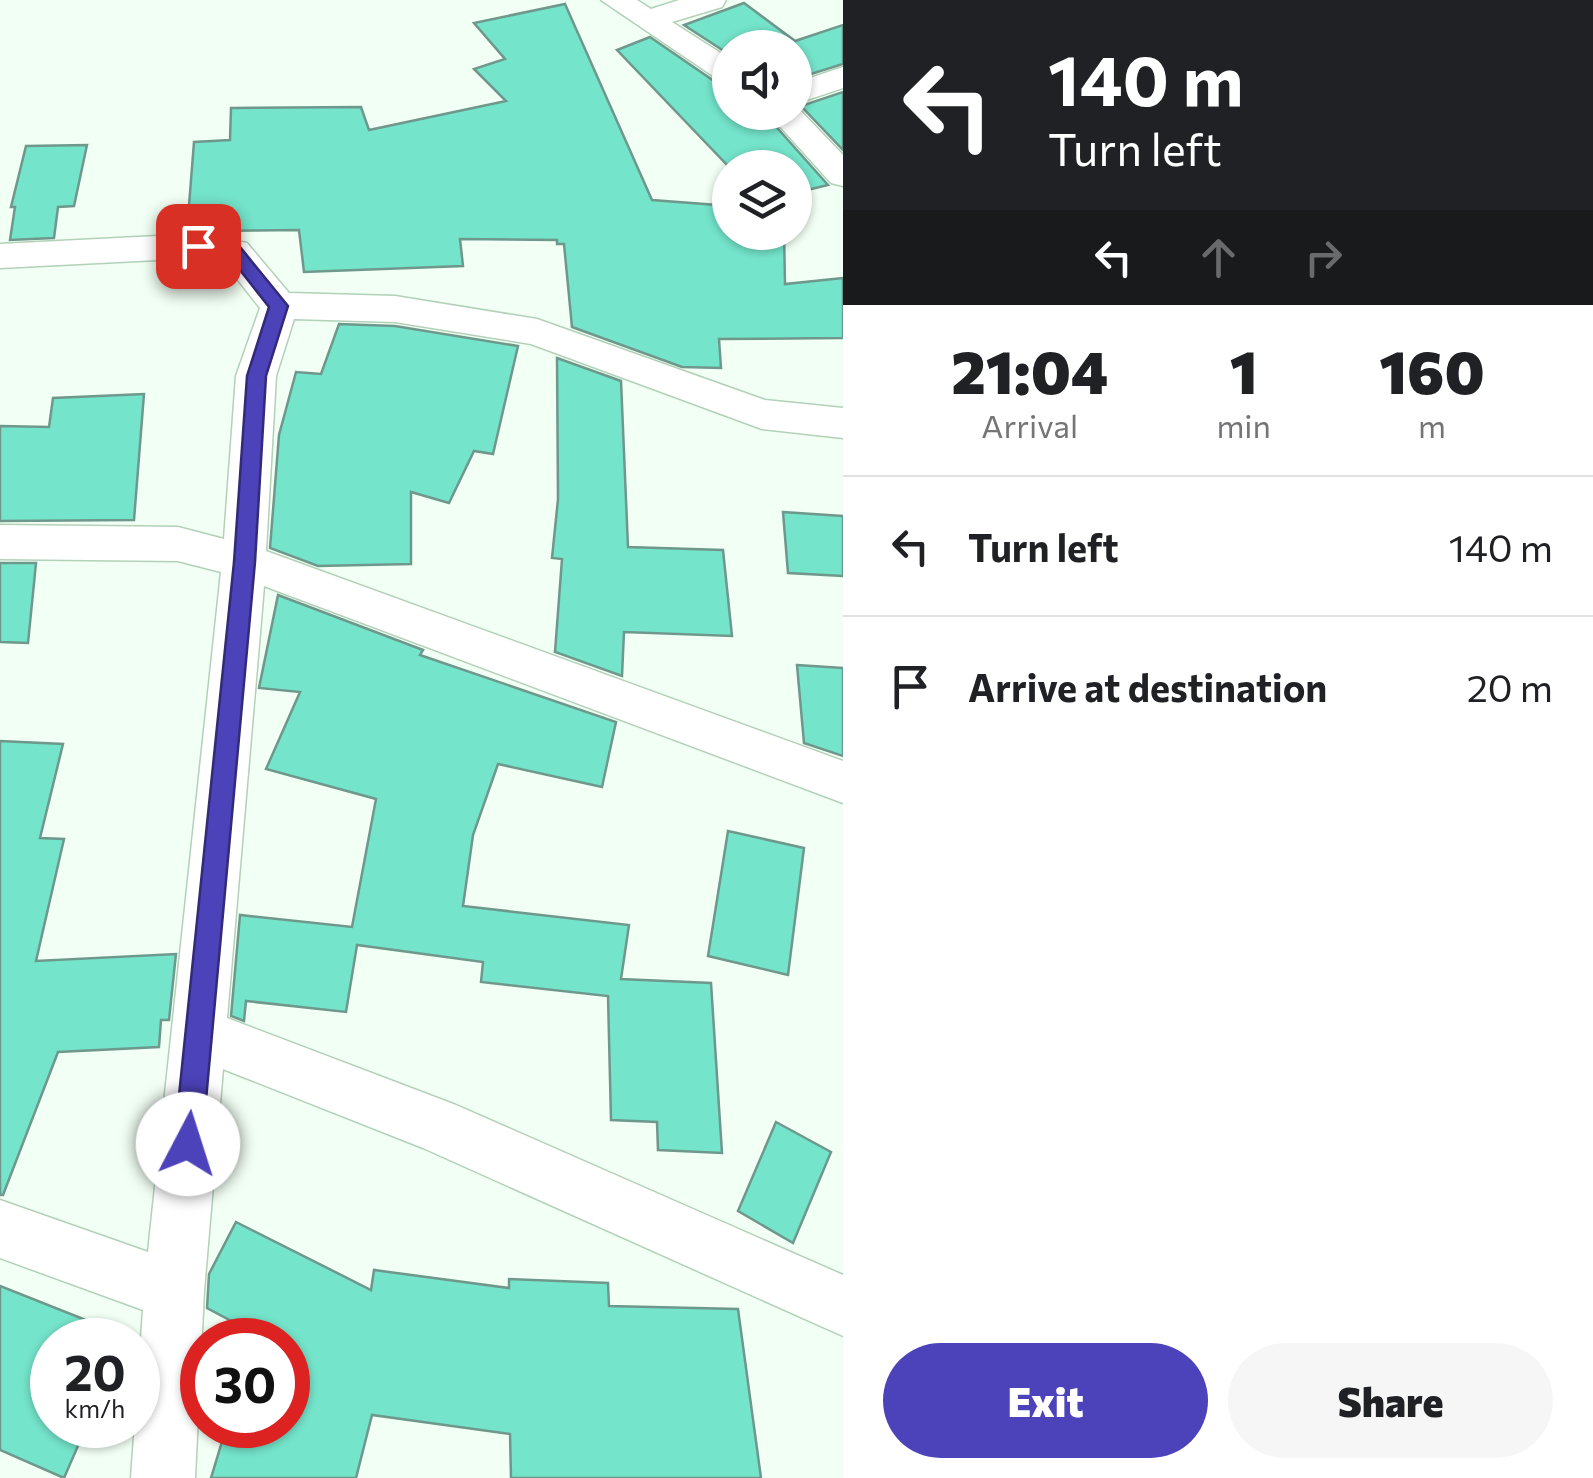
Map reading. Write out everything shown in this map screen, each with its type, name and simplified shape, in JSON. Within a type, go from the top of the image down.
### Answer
[{"type":"street","points":[[616,0],[712,61]]},
{"type":"street","points":[[651,19],[711,0]]},
{"type":"street","points":[[812,88],[843,77]]},
{"type":"street","points":[[800,130],[843,174]]},
{"type":"street","points":[[0,256],[198,246],[234,251],[279,306],[395,309],[537,332],[762,414],[843,423]]},
{"type":"street","points":[[163,1478],[174,1291],[244,562],[256,376],[279,306]]},
{"type":"street","points":[[0,542],[178,544],[244,562],[843,782]]},
{"type":"street","points":[[198,1033],[436,1124],[843,1306]]},
{"type":"street","points":[[0,1229],[174,1291]]},
{"type":"building","points":[[744,3],[780,30],[712,30],[712,43],[684,25]]},
{"type":"building","points":[[565,4],[652,200],[712,205],[712,250],[784,250],[785,284],[843,278],[843,338],[719,339],[721,368],[682,367],[572,327],[564,244],[557,244],[557,240],[460,239],[463,266],[304,272],[299,230],[187,231],[194,142],[230,140],[231,108],[361,107],[369,130],[506,101],[474,69],[505,59],[474,23]]},
{"type":"building","points":[[843,25],[843,64],[812,74],[812,35]]},
{"type":"building","points":[[650,37],[712,80],[712,130],[779,130],[797,150],[713,150],[617,50]]},
{"type":"building","points":[[843,92],[843,150],[812,118],[812,102]]},
{"type":"building","points":[[87,145],[74,206],[58,207],[54,238],[10,240],[15,207],[11,207],[26,146]]},
{"type":"building","points":[[812,167],[828,185],[812,189]]},
{"type":"building","points":[[339,324],[395,326],[518,346],[493,454],[474,451],[449,503],[411,492],[411,564],[318,566],[270,548],[279,435],[296,372],[321,374]]},
{"type":"building","points":[[557,358],[621,381],[628,547],[723,550],[732,636],[624,632],[622,676],[555,652],[562,559],[552,558],[558,499]]},
{"type":"building","points":[[144,394],[134,520],[0,521],[0,426],[49,427],[53,398]]},
{"type":"building","points":[[783,512],[843,516],[843,576],[788,573]]},
{"type":"building","points":[[0,563],[36,563],[28,643],[0,642]]},
{"type":"building","points":[[278,595],[423,650],[420,655],[616,722],[602,787],[498,764],[473,835],[463,906],[629,925],[621,979],[711,983],[722,1153],[658,1150],[657,1122],[611,1120],[608,996],[481,982],[483,962],[357,945],[346,1012],[246,1001],[244,1021],[231,1016],[240,915],[352,927],[376,799],[266,769],[300,692],[259,688]]},
{"type":"building","points":[[797,665],[843,668],[843,756],[804,743]]},
{"type":"building","points":[[0,741],[63,744],[40,838],[64,839],[36,961],[176,954],[169,1020],[161,1020],[159,1047],[58,1052],[3,1195],[0,1195]]},
{"type":"building","points":[[728,831],[804,848],[788,975],[708,956]]},
{"type":"building","points":[[776,1122],[831,1152],[793,1243],[738,1211]]},
{"type":"building","points":[[236,1222],[371,1290],[374,1270],[509,1288],[509,1279],[608,1283],[609,1306],[738,1309],[761,1478],[511,1478],[510,1434],[372,1415],[356,1478],[211,1478],[220,1448],[310,1448],[310,1318],[226,1318],[207,1308],[209,1274]]},
{"type":"building","points":[[0,1286],[81,1318],[30,1318],[30,1448],[77,1448],[64,1478],[0,1450]]},
{"type":"route","points":[[188,1144],[244,562],[256,376],[279,306],[234,251],[198,246]]}]
